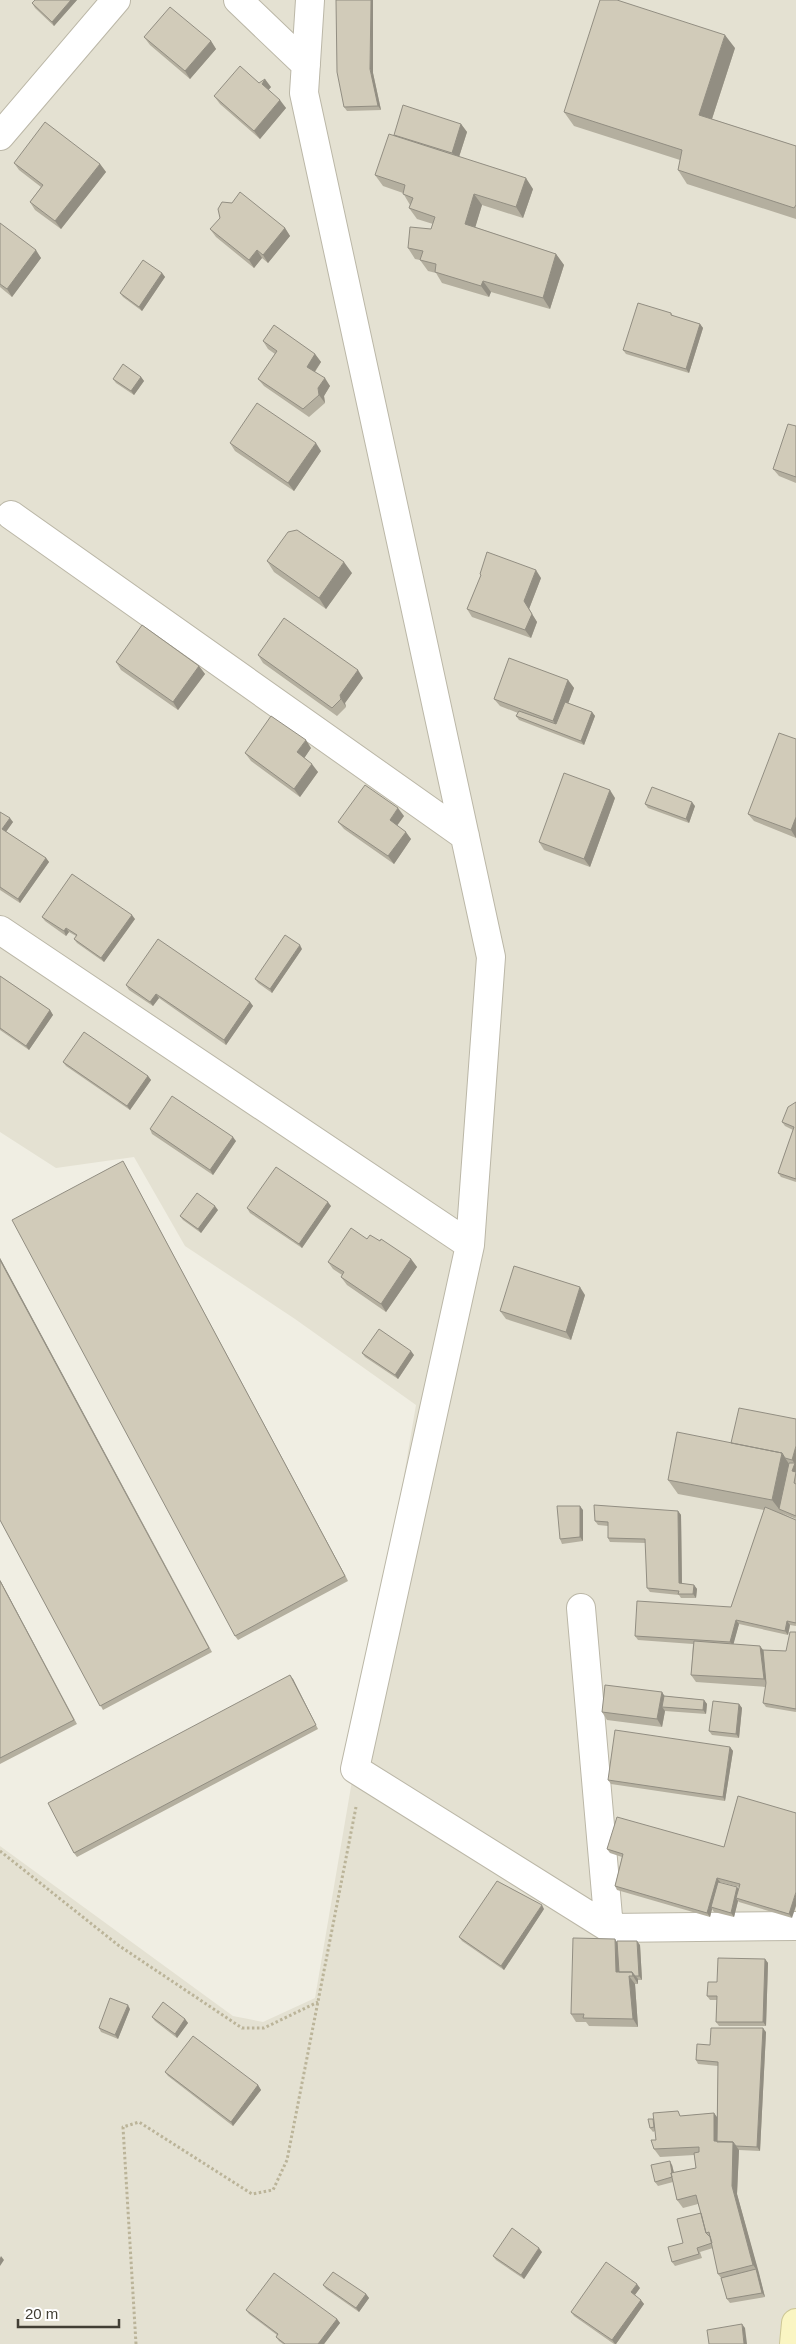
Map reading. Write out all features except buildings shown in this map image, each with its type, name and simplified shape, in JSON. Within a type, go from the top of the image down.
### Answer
[{"type":"main road","points":[[794,2344],[796,2323]]},
{"type":"street","points":[[0,136],[116,0]]},
{"type":"street","points":[[238,0],[306,66]]},
{"type":"street","points":[[310,0],[304,93],[491,958],[470,1245],[355,1769],[608,1928],[796,1926]]},
{"type":"street","points":[[11,515],[465,836]]},
{"type":"street","points":[[0,930],[470,1245]]},
{"type":"street","points":[[581,1608],[608,1928]]},
{"type":"path","points":[[136,2344],[123,2127],[139,2122],[252,2194],[273,2190],[287,2160],[363,1774]]},
{"type":"path","points":[[0,1851],[118,1945],[242,2028],[264,2028],[318,2002]]},
{"type":"shaded area","points":[[0,0],[796,0],[796,2344],[0,2344],[0,1846],[233,2016],[263,2022],[315,1998],[416,1405],[295,1319],[185,1246],[134,1157],[56,1168],[0,1132]]}]
